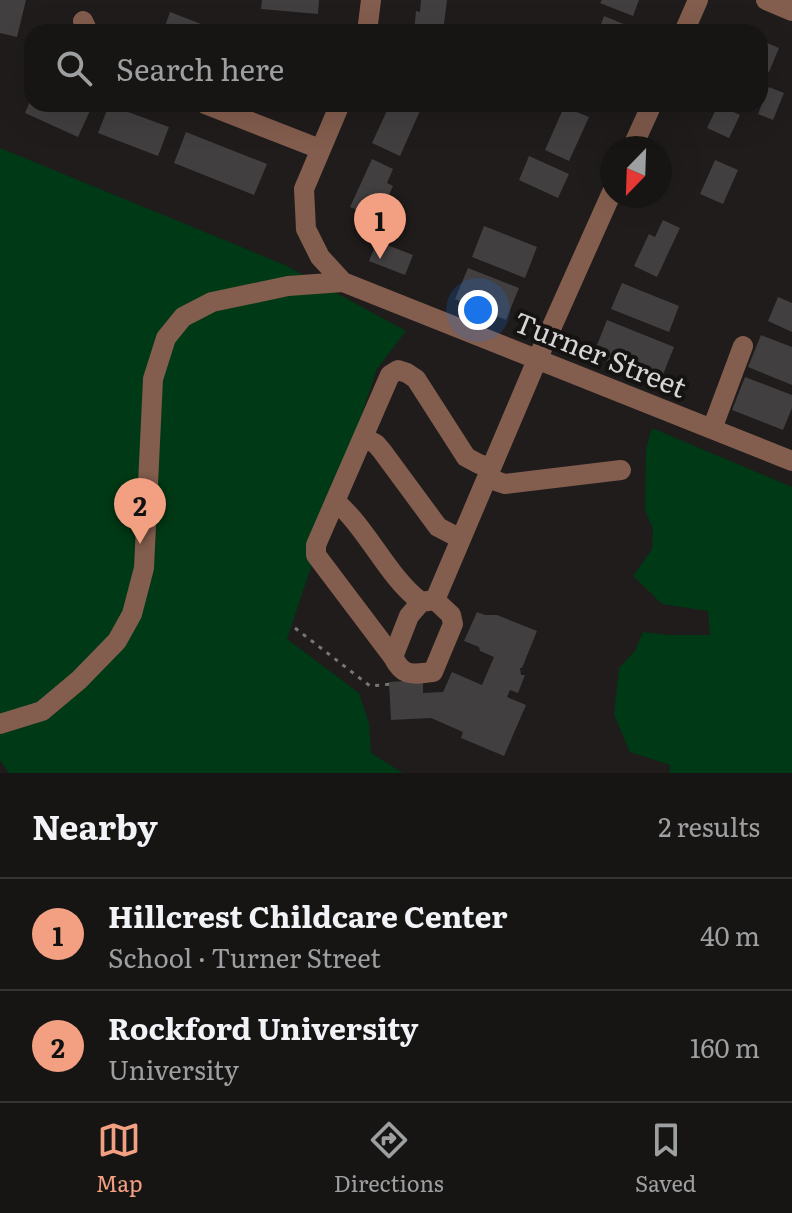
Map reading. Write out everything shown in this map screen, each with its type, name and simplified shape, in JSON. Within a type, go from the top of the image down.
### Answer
[{"type":"street","points":[[368,24],[371,0]]},
{"type":"street","points":[[688,24],[698,0]]},
{"type":"street","points":[[766,0],[792,11]]},
{"type":"street","points":[[225,112],[320,149]]},
{"type":"street","points":[[336,112],[304,189],[306,229],[320,257],[343,282]]},
{"type":"street","points":[[637,136],[648,112]]},
{"type":"street","points":[[393,657],[409,616],[428,601],[461,539],[605,208]]},
{"type":"street","points":[[0,724],[42,711],[79,680],[117,641],[132,614],[144,568],[153,379],[166,338],[183,317],[212,302],[288,286],[343,282]]},
{"type":"street","name":"Turner Street","points":[[343,282],[792,461]]},
{"type":"street","points":[[712,429],[743,346]]},
{"type":"street","points":[[335,501],[355,521],[407,592],[451,615],[453,624],[433,672],[411,674],[399,669],[316,555],[316,545],[335,501],[390,375],[398,370],[416,379],[466,457],[505,484],[621,470]]},
{"type":"street","points":[[363,437],[382,451],[438,527],[461,539]]},
{"type":"green space","points":[[0,148],[285,265],[406,331],[377,369],[287,639],[359,693],[369,723],[371,753],[403,773],[9,773],[0,760]]},
{"type":"green space","points":[[652,428],[792,487],[792,773],[670,773],[670,765],[630,752],[614,715],[619,668],[635,651],[643,632],[710,635],[708,611],[662,604],[633,576],[652,549],[653,529],[645,510],[646,449]]},
{"type":"building","points":[[0,0],[26,0],[17,37],[0,33]]},
{"type":"building","points":[[262,0],[319,0],[318,14],[261,9]]},
{"type":"building","points":[[421,0],[447,0],[444,24],[415,24],[416,11],[420,12]]},
{"type":"building","points":[[602,0],[639,0],[633,16],[600,3]]},
{"type":"building","points":[[170,12],[201,24],[166,24]]},
{"type":"building","points":[[604,16],[624,24],[601,24]]},
{"type":"building","points":[[768,43],[779,48],[768,72]]},
{"type":"building","points":[[769,87],[784,93],[773,120],[758,114],[768,112]]},
{"type":"building","points":[[25,112],[89,112],[78,137]]},
{"type":"building","points":[[106,112],[128,112],[169,127],[158,156],[98,133]]},
{"type":"building","points":[[386,112],[419,112],[400,156],[372,143]]},
{"type":"building","points":[[562,112],[576,112],[589,117],[569,161],[545,150]]},
{"type":"building","points":[[715,112],[740,115],[729,138],[707,128]]},
{"type":"building","points":[[186,132],[267,164],[254,195],[174,163]]},
{"type":"building","points":[[529,156],[569,174],[558,198],[519,180]]},
{"type":"building","points":[[372,159],[393,169],[387,183],[393,186],[378,219],[350,207]]},
{"type":"building","points":[[715,160],[738,170],[723,204],[700,194]]},
{"type":"building","points":[[663,220],[680,228],[657,277],[634,266],[649,234],[655,237]]},
{"type":"building","points":[[484,226],[537,247],[525,278],[472,257]]},
{"type":"building","points":[[377,241],[413,255],[405,275],[369,261]]},
{"type":"building","points":[[468,268],[519,288],[506,320],[455,299]]},
{"type":"building","points":[[622,283],[679,306],[669,332],[611,309]]},
{"type":"building","points":[[778,297],[792,303],[792,332],[768,321]]},
{"type":"building","points":[[607,320],[674,347],[660,382],[593,355]]},
{"type":"building","points":[[761,335],[792,347],[792,385],[748,367]]},
{"type":"building","points":[[745,377],[792,395],[792,408],[783,430],[732,410]]},
{"type":"building","points":[[477,612],[497,615],[537,631],[520,668],[521,675],[525,675],[518,693],[510,690],[507,697],[526,705],[504,756],[461,738],[463,732],[431,718],[391,720],[389,682],[423,680],[423,693],[443,692],[452,672],[482,685],[494,657],[464,641]]},
{"type":"place","name":"Hillcrest Childcare Center","points":[[380,259]]},
{"type":"place","name":"Rockford University","points":[[140,544]]}]
